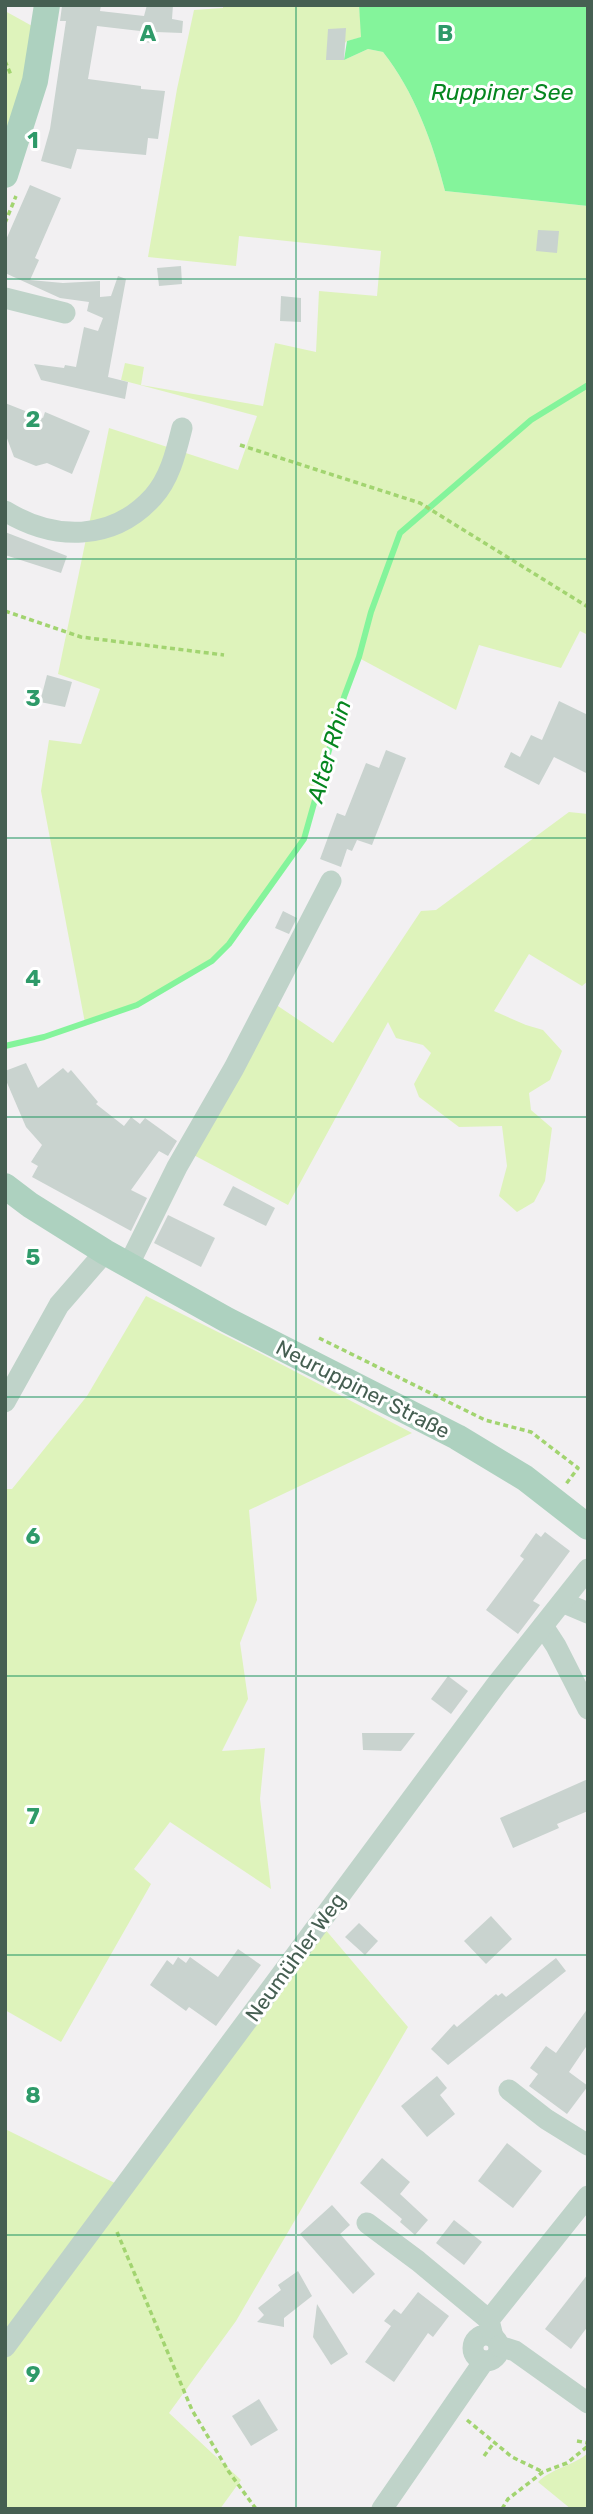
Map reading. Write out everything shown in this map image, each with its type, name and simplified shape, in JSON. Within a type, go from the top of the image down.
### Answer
[{"type":"main road","points":[[5,175],[35,81],[47,5]]},
{"type":"main road","name":"Neuruppiner Straße","points":[[5,1186],[104,1252],[226,1320],[457,1437],[525,1478],[588,1527]]},
{"type":"street","points":[[5,298],[65,313]]},
{"type":"street","points":[[5,511],[20,520],[60,532],[98,530],[118,524],[153,496],[176,455],[182,428]]},
{"type":"street","points":[[129,1264],[177,1167],[234,1068],[331,881]]},
{"type":"street","points":[[5,1402],[59,1305],[104,1252]]},
{"type":"street","name":"Neumühler Weg","points":[[5,2347],[459,1734],[588,1569]]},
{"type":"street","points":[[562,1602],[588,1613]]},
{"type":"street","points":[[543,1626],[588,1709]]},
{"type":"street","points":[[509,2090],[546,2119],[588,2145]]},
{"type":"street","points":[[382,2509],[484,2361],[476,2357],[473,2346],[479,2337],[493,2334],[588,2196]]},
{"type":"street","points":[[367,2223],[418,2262],[493,2334],[588,2403]]},
{"type":"path","points":[[5,61],[15,84]]},
{"type":"path","points":[[240,445],[420,503],[588,607]]},
{"type":"path","points":[[5,611],[81,638],[224,655]]},
{"type":"path","points":[[108,2210],[192,2410],[229,2472],[256,2509]]},
{"type":"path","points":[[453,2407],[494,2444],[512,2457],[543,2472]]},
{"type":"path","points":[[502,2509],[508,2499],[543,2472],[567,2463],[588,2445],[577,2441]]},
{"type":"path","points":[[484,2456],[494,2444]]},
{"type":"shaded area","points":[[223,5],[359,5],[362,37],[347,41],[326,60],[344,60],[368,49],[383,52],[413,100],[435,155],[445,191],[588,206],[588,635],[580,631],[561,668],[479,645],[456,710],[359,658],[344,697],[304,839],[229,944],[212,961],[137,1005],[85,1023],[41,791],[49,740],[81,744],[100,689],[58,674],[109,428],[238,470],[257,416],[121,380],[125,363],[144,367],[141,385],[263,406],[275,343],[316,352],[319,291],[377,296],[381,251],[239,236],[236,266],[148,257],[177,89],[194,10],[223,8]]},
{"type":"shaded area","points":[[5,11],[43,32],[5,175]]},
{"type":"shaded area","points":[[569,812],[588,814],[588,981],[582,986],[529,954],[494,1011],[543,1030],[562,1051],[550,1080],[529,1093],[531,1110],[552,1128],[545,1181],[534,1202],[517,1212],[499,1196],[507,1166],[502,1126],[459,1127],[419,1097],[414,1084],[431,1053],[423,1045],[396,1038],[388,1022],[288,1205],[186,1151],[269,1000],[333,1043],[421,911],[436,910]]},
{"type":"shaded area","points":[[146,1296],[412,1433],[249,1510],[257,1600],[240,1643],[248,1699],[222,1751],[265,1748],[260,1799],[271,1889],[170,1822],[134,1869],[151,1884],[61,2042],[5,2010],[5,1489],[12,1489],[87,1396]]},
{"type":"shaded area","points":[[324,1928],[408,2027],[236,2321],[169,2413],[241,2480],[220,2509],[5,2509],[5,2129],[125,2188]]},
{"type":"shaded area","points":[[588,2453],[588,2509],[571,2509],[538,2482]]},
{"type":"water","name":"Ruppiner See","points":[[359,5],[588,5],[588,206],[445,191],[435,155],[413,100],[383,52],[368,49],[344,60],[347,41],[361,37]]},
{"type":"building","points":[[101,5],[100,11],[144,16],[147,5],[173,5],[172,19],[183,21],[182,33],[156,32],[156,43],[139,42],[140,31],[97,26],[88,79],[165,91],[158,139],[148,138],[146,155],[77,149],[71,169],[41,161],[50,129],[66,21],[60,21],[62,6]]},
{"type":"building","points":[[346,28],[344,60],[326,60],[328,29]]},
{"type":"building","points":[[30,185],[61,198],[35,258],[39,260],[30,280],[63,283],[100,281],[100,297],[111,296],[118,276],[126,279],[108,377],[128,382],[125,399],[41,380],[34,364],[76,367],[84,327],[98,331],[103,318],[87,311],[89,302],[60,298],[5,273],[5,242]]},
{"type":"building","points":[[538,230],[559,231],[557,253],[536,251]]},
{"type":"building","points":[[181,266],[182,284],[159,286],[157,268]]},
{"type":"building","points":[[281,296],[301,298],[301,322],[280,321]]},
{"type":"building","points":[[5,403],[43,418],[45,412],[90,431],[72,474],[47,463],[36,466],[14,457],[5,433]]},
{"type":"building","points":[[5,532],[67,556],[61,573],[5,555]]},
{"type":"building","points":[[47,675],[72,682],[65,707],[40,702]]},
{"type":"building","points":[[559,701],[588,715],[588,774],[554,757],[539,785],[504,767],[511,752],[520,757],[531,735],[542,740]]},
{"type":"building","points":[[386,750],[406,758],[372,845],[357,840],[352,851],[347,849],[341,867],[320,859],[337,813],[345,816],[366,763],[379,768]]},
{"type":"building","points":[[283,911],[297,918],[289,934],[275,928]]},
{"type":"building","points":[[26,1063],[38,1088],[63,1068],[68,1073],[71,1070],[98,1102],[96,1104],[124,1126],[131,1117],[140,1124],[145,1118],[177,1141],[168,1156],[159,1151],[131,1190],[147,1198],[131,1231],[32,1177],[38,1166],[31,1162],[42,1145],[26,1127],[5,1078],[5,1071]]},
{"type":"building","points":[[233,1186],[275,1208],[266,1226],[223,1205]]},
{"type":"building","points":[[168,1215],[215,1238],[201,1267],[154,1243]]},
{"type":"building","points":[[545,1532],[570,1551],[533,1601],[540,1605],[518,1634],[486,1610],[524,1559],[520,1556],[536,1533],[541,1537]]},
{"type":"building","points":[[448,1676],[468,1691],[451,1714],[431,1699]]},
{"type":"building","points":[[362,1733],[415,1733],[401,1751],[363,1750]]},
{"type":"building","points":[[588,1779],[588,1811],[557,1824],[559,1828],[513,1848],[500,1818]]},
{"type":"building","points":[[491,1916],[512,1939],[486,1964],[464,1941]]},
{"type":"building","points":[[359,1923],[378,1941],[365,1955],[345,1937]]},
{"type":"building","points":[[238,1949],[261,1965],[216,2026],[189,2007],[186,2011],[150,1985],[167,1960],[173,1965],[178,1957],[186,1963],[190,1957],[218,1977]]},
{"type":"building","points":[[556,1958],[566,1971],[448,2065],[431,2049],[454,2024],[457,2027],[496,1994],[498,1996],[502,1993],[506,1997]]},
{"type":"building","points":[[588,2008],[588,2044],[569,2072],[588,2086],[567,2114],[529,2086],[538,2074],[530,2068],[546,2046],[556,2053]]},
{"type":"building","points":[[437,2076],[447,2088],[440,2095],[455,2114],[427,2137],[401,2106]]},
{"type":"building","points":[[507,2143],[542,2171],[513,2208],[478,2181]]},
{"type":"building","points":[[382,2158],[410,2182],[400,2194],[428,2220],[415,2235],[400,2222],[402,2219],[360,2183]]},
{"type":"building","points":[[332,2205],[350,2225],[340,2234],[375,2274],[353,2294],[300,2234]]},
{"type":"building","points":[[454,2220],[482,2242],[464,2265],[436,2243]]},
{"type":"building","points":[[298,2271],[312,2296],[284,2318],[284,2327],[257,2322],[264,2315],[258,2308],[281,2290],[278,2285]]},
{"type":"building","points":[[588,2274],[588,2326],[571,2349],[545,2329]]},
{"type":"building","points":[[418,2292],[449,2316],[433,2337],[428,2333],[394,2382],[365,2362],[391,2326],[384,2321],[394,2309],[401,2314]]},
{"type":"building","points":[[317,2304],[348,2354],[331,2365],[313,2337]]},
{"type":"building","points":[[259,2399],[278,2430],[251,2446],[232,2416]]},
{"type":"waterway","name":"Alter Rhin","points":[[5,1046],[44,1037],[137,1005],[212,961],[229,944],[304,839],[344,697],[400,533],[531,420],[588,385]]}]
